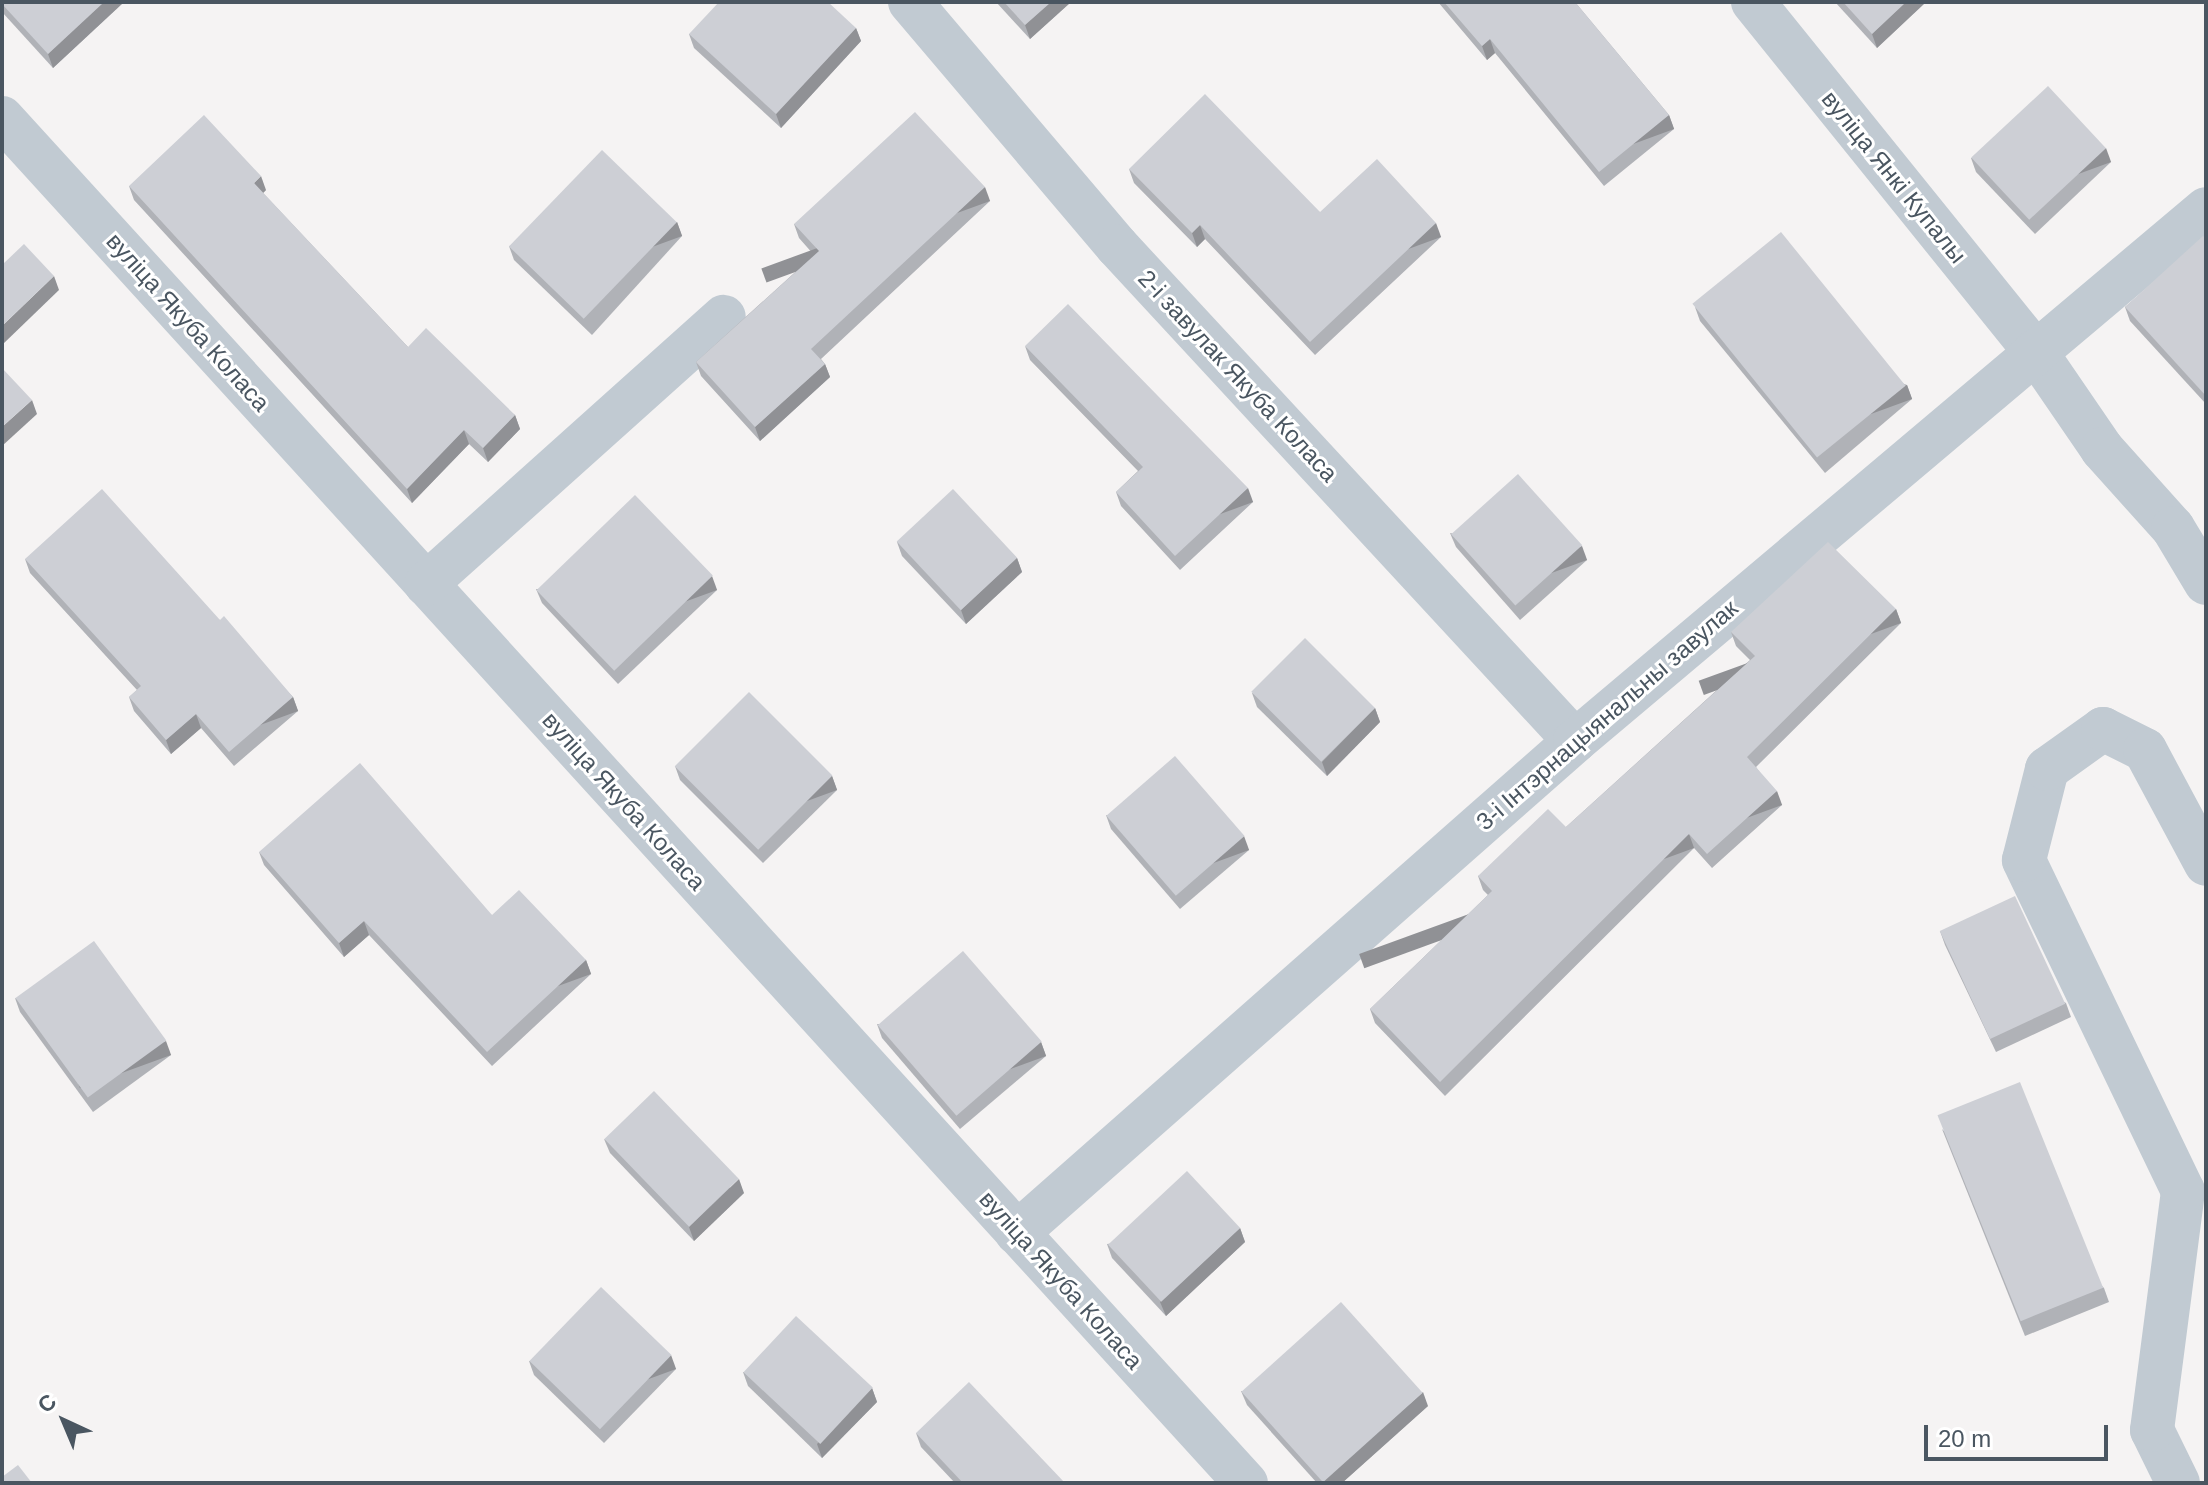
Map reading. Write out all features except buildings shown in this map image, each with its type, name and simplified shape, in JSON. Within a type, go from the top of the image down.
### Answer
[{"type":"street","name":"2-і завулак Якуба Коласа","points":[[910,2],[1117,246],[1575,741]]},
{"type":"street","name":"вуліца Янкі Купалы","points":[[1753,2],[2035,351],[2102,449],[2173,528],[2206,583]]},
{"type":"street","name":"вуліца Якуба Коласа","points":[[2,118],[1246,1483]]},
{"type":"street","name":"3-і Інтэрнацыянальны завулак","points":[[1017,1233],[1575,741],[2206,209]]},
{"type":"street","points":[[426,584],[724,317]]},
{"type":"street","points":[[2178,1483],[2152,1430],[2183,1191],[2024,860],[2047,769],[2103,729],[2145,750],[2206,864]]}]
